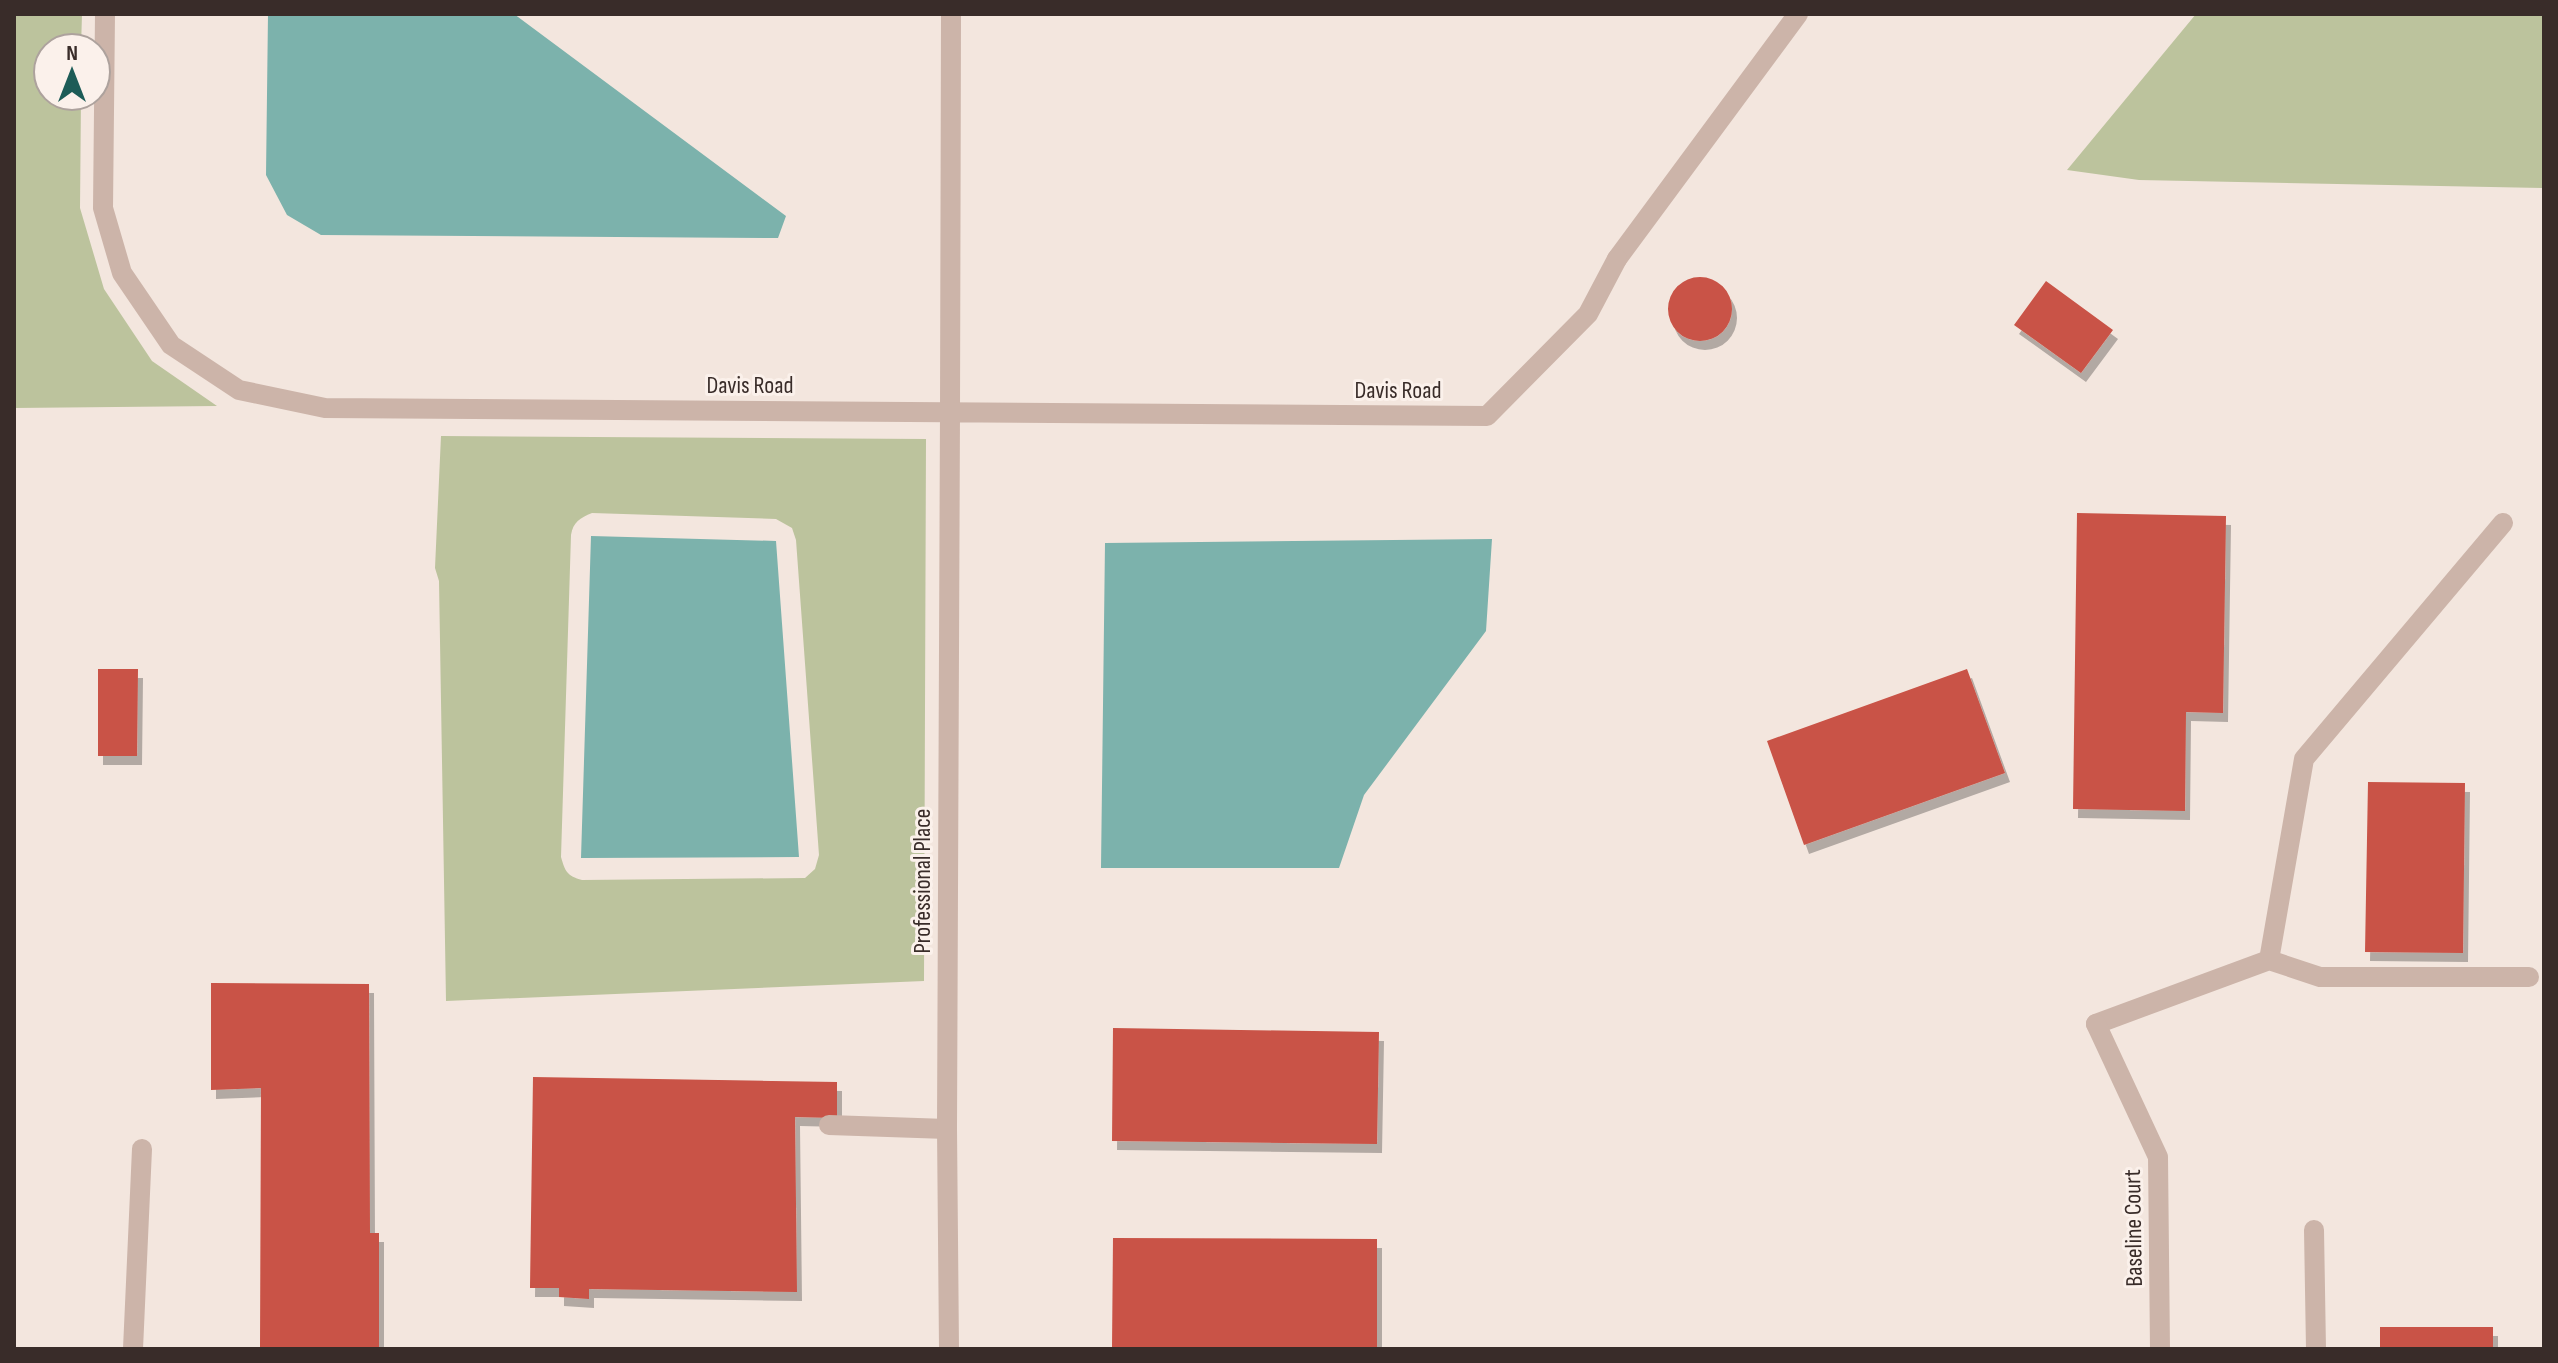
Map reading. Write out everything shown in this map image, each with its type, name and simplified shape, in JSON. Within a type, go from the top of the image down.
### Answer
[{"type":"street","name":"Davis Road","points":[[105,14],[103,208],[122,273],[171,345],[239,390],[325,408],[1487,416],[1588,314],[1617,259],[1798,14]]},
{"type":"street","name":"Professional Place","points":[[949,1349],[951,14]]},
{"type":"street","points":[[2503,523],[2304,759],[2269,960],[2320,977],[2529,977]]},
{"type":"street","name":"Baseline Court","points":[[2160,1349],[2158,1157],[2096,1024],[2269,960]]},
{"type":"street","points":[[829,1125],[947,1129]]},
{"type":"street","points":[[133,1349],[142,1149]]},
{"type":"street","points":[[2314,1230],[2316,1349]]},
{"type":"green space","points":[[14,14],[82,14],[81,32],[32,32],[32,112],[81,112],[80,208],[104,289],[152,361],[217,406],[14,408]]},
{"type":"green space","points":[[2196,14],[2544,14],[2544,188],[2139,180],[2067,170]]},
{"type":"green space","points":[[441,436],[926,439],[924,981],[446,1001],[439,581],[435,568]],"holes":[[[592,513],[776,519],[792,528],[796,540],[819,855],[815,869],[805,878],[582,880],[573,877],[565,869],[561,857],[573,527]]]},
{"type":"water","points":[[268,14],[514,14],[786,216],[778,238],[321,235],[287,215],[266,175]]},
{"type":"water","points":[[591,536],[776,541],[799,857],[581,858]]},
{"type":"water","points":[[1492,539],[1486,631],[1364,795],[1339,868],[1101,868],[1105,543]]},
{"type":"building","points":[[1694,277],[1706,277],[1723,286],[1730,297],[1730,321],[1723,332],[1706,341],[1694,341],[1682,336],[1673,327],[1668,315],[1668,303],[1673,291],[1682,282]]},
{"type":"building","points":[[2046,281],[2113,330],[2081,373],[2014,325]]},
{"type":"building","points":[[2077,513],[2226,516],[2223,713],[2186,712],[2185,811],[2073,809]]},
{"type":"building","points":[[98,669],[138,669],[137,756],[98,756]]},
{"type":"building","points":[[1967,669],[2005,773],[1804,845],[1767,741]]},
{"type":"building","points":[[2368,782],[2465,783],[2463,953],[2365,952]]},
{"type":"building","points":[[211,983],[369,984],[370,1233],[379,1233],[379,1349],[260,1349],[261,1088],[211,1090]]},
{"type":"building","points":[[1113,1028],[1379,1032],[1377,1144],[1112,1141]]},
{"type":"building","points":[[533,1077],[837,1082],[837,1118],[795,1117],[797,1292],[589,1289],[589,1299],[559,1297],[559,1288],[530,1288]]},
{"type":"building","points":[[1113,1238],[1377,1239],[1377,1349],[1112,1349]]},
{"type":"building","points":[[2380,1327],[2493,1327],[2493,1349],[2380,1349]]}]
